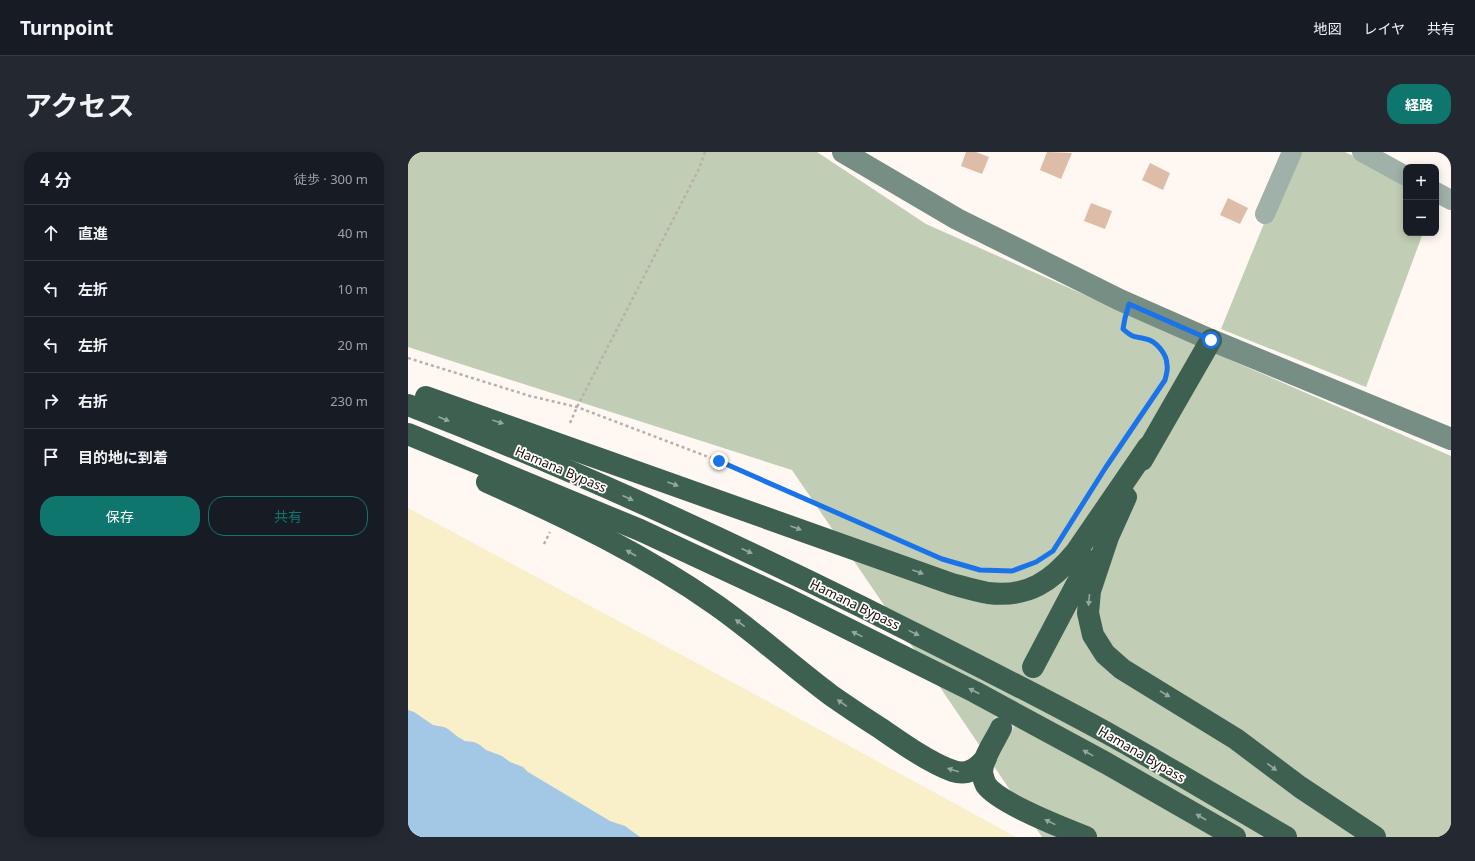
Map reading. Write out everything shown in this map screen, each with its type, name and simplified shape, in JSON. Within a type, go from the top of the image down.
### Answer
[{"type":"highway","points":[[1033,667],[1148,447],[1211,340]]},
{"type":"highway","points":[[408,392],[952,584],[988,593],[1012,593],[1037,587],[1053,577],[1076,552],[1148,447]]},
{"type":"highway","name":"Hamana Bypass","points":[[408,405],[583,477],[757,555],[949,650],[1058,707],[1286,837]]},
{"type":"highway","name":"Hamana Bypass","points":[[408,434],[640,530],[797,604],[975,692],[1106,763],[1235,837]]},
{"type":"highway","points":[[1148,447],[1108,536],[1090,591],[1088,613],[1093,635],[1105,654],[1122,668],[1236,739],[1300,787],[1375,837]]},
{"type":"highway","points":[[408,449],[530,502],[614,543],[679,580],[717,605],[832,695],[899,742],[954,772],[965,772],[976,768],[986,758]]},
{"type":"highway","points":[[1001,728],[986,758],[982,771],[983,779],[987,785],[1004,799],[1049,822],[1086,837]]},
{"type":"street","points":[[843,152],[957,219],[1129,304],[1211,340],[1451,439]]},
{"type":"street","points":[[1265,214],[1292,152]]},
{"type":"street","points":[[1362,152],[1403,174]]},
{"type":"street","points":[[1439,194],[1451,200]]},
{"type":"path","points":[[570,423],[699,169],[705,152]]},
{"type":"path","points":[[1129,304],[1123,329],[1132,337],[1147,339],[1163,352],[1168,364],[1165,380]]},
{"type":"path","points":[[408,358],[530,396],[577,408],[719,461],[935,556]]},
{"type":"path","points":[[1078,512],[1106,467],[1157,393]]},
{"type":"path","points":[[980,570],[1012,571],[1036,562]]},
{"type":"green space","points":[[408,152],[817,152],[926,224],[1242,365],[1451,456],[1451,837],[1042,837],[792,470],[408,347]]},
{"type":"green space","points":[[1293,152],[1345,152],[1403,181],[1403,236],[1422,236],[1366,387],[1221,329]]},
{"type":"sand","points":[[408,508],[1016,837],[635,837],[408,714]]},
{"type":"water","points":[[408,710],[414,712],[433,725],[448,729],[465,741],[474,742],[486,750],[502,756],[510,762],[523,767],[528,772],[610,821],[625,826],[640,837],[408,837]]},
{"type":"building","points":[[966,152],[976,152],[989,157],[982,174],[961,166]]},
{"type":"building","points":[[1047,152],[1072,153],[1061,179],[1040,170]]},
{"type":"building","points":[[1150,163],[1170,173],[1163,190],[1142,180]]},
{"type":"building","points":[[1228,198],[1248,208],[1240,224],[1220,215]]},
{"type":"building","points":[[1091,203],[1112,211],[1105,229],[1084,221]]},
{"type":"tunnel","points":[[1002,727],[1033,667]]},
{"type":"route","points":[[719,461],[942,559],[980,570],[1012,571],[1036,562],[1053,551],[1106,467],[1165,380],[1168,364],[1163,352],[1147,339],[1132,337],[1123,329],[1129,304],[1211,340]]}]
